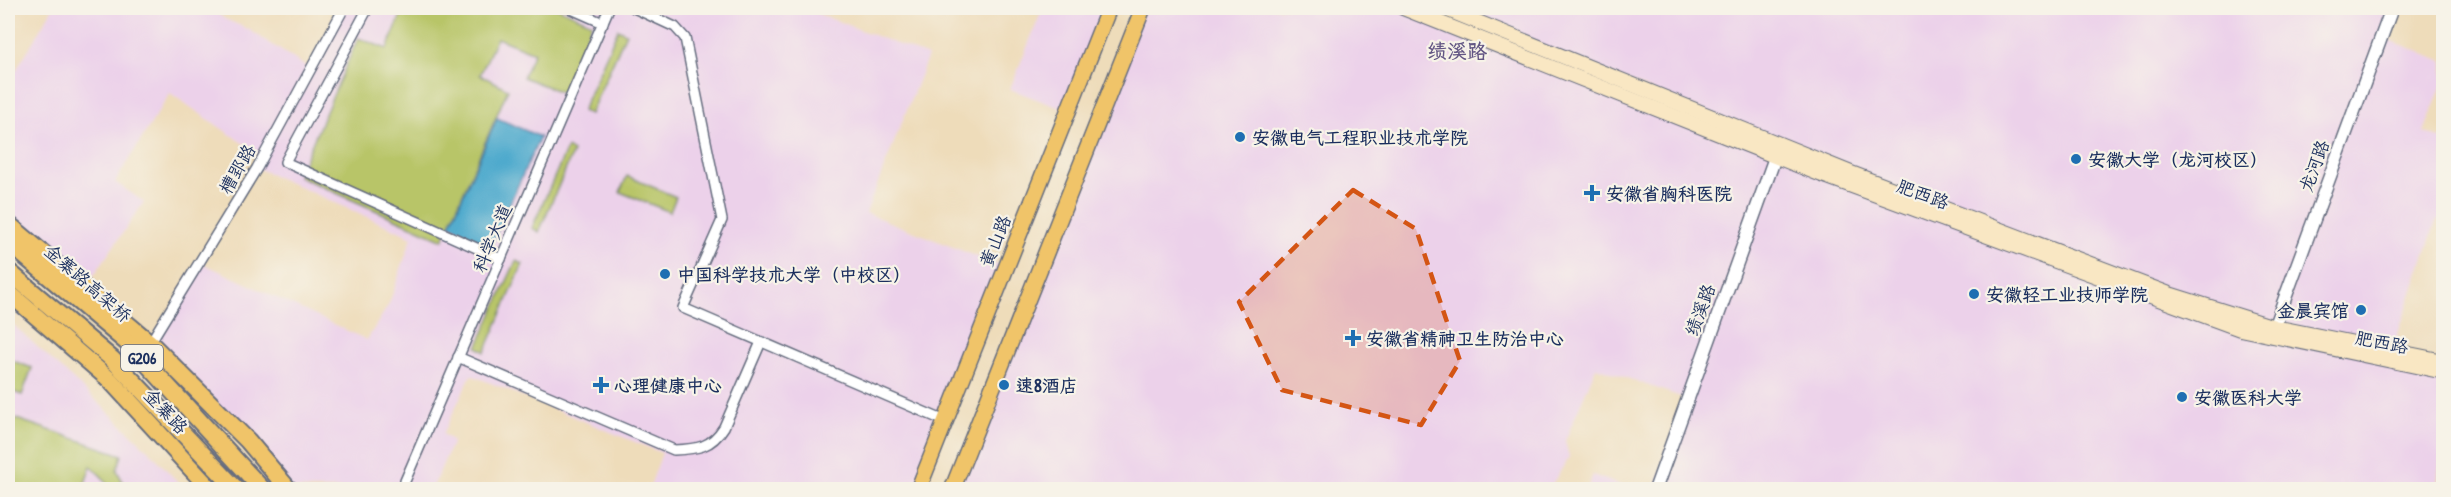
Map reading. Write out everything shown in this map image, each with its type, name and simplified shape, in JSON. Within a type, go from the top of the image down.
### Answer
[{"type":"highway","points":[[8,224],[150,343],[248,441],[289,489]]},
{"type":"highway","name":"金寨路高架桥","points":[[8,242],[130,345],[263,489]]},
{"type":"highway","points":[[8,271],[112,359],[237,489]]},
{"type":"highway","name":"金寨路","points":[[8,292],[110,380],[211,489]]},
{"type":"main road","name":"黄山路","points":[[918,489],[1109,8]]},
{"type":"main road","points":[[952,489],[1143,8]]},
{"type":"main road","name":"肥西路","points":[[1403,8],[1777,150],[2194,313],[2444,372]]},
{"type":"main road","name":"肥西路","points":[[1443,8],[1777,150]]},
{"type":"main road","name":"肥西路","points":[[2272,332],[2444,361]]},
{"type":"street","name":"槽郢路","points":[[150,343],[257,168],[344,8]]},
{"type":"street","points":[[368,8],[285,162],[501,258]]},
{"type":"street","points":[[569,8],[603,23]]},
{"type":"street","name":"科学大道","points":[[405,482],[609,8]]},
{"type":"street","points":[[634,8],[675,27],[685,38],[722,220],[683,308],[945,421]]},
{"type":"street","name":"龙河路","points":[[2272,332],[2392,8]]},
{"type":"street","name":"绩溪路","points":[[1655,489],[1777,150]]},
{"type":"street","points":[[458,357],[674,450],[701,449],[717,438],[724,427],[761,342]]},
{"type":"highlighted area","points":[[1353,190],[1416,229],[1460,361],[1421,425],[1282,390],[1239,302]]},
{"type":"shaded area","name":"中国科学技术大学（中校区）","points":[[53,8],[210,8],[225,19],[248,29],[311,70],[344,8],[803,8],[928,56],[866,213],[1006,268],[918,489],[649,489],[662,453],[471,375],[443,434],[453,441],[432,489],[289,489],[150,343],[200,262],[367,340],[389,304],[412,237],[257,168],[263,157],[170,93],[115,182],[144,202],[85,288],[8,224],[8,68],[15,72]]},
{"type":"shaded area","points":[[1043,8],[1109,8],[1068,111],[1010,89]]},
{"type":"shaded area","points":[[1143,8],[1403,8],[2054,261],[2443,372],[2444,431],[2436,489],[1655,489],[1687,399],[1596,367],[1565,441],[1569,457],[1549,489],[952,490]]},
{"type":"shaded area","name":"安徽大学（龙河校区）","points":[[1443,8],[2392,8],[2382,37],[2443,61],[2443,82],[2424,132],[2443,140],[2443,221],[2437,219],[2392,351],[2172,295]]},
{"type":"shaded area","points":[[8,320],[101,405],[154,456],[184,489],[8,489]]},
{"type":"shaded area","points":[[1593,475],[1631,489],[1587,489]]},
{"type":"green space","points":[[404,8],[558,8],[592,23],[563,93],[523,77],[534,53],[497,38],[480,75],[508,89],[443,240],[298,176],[358,38],[387,49]]},
{"type":"green space","points":[[618,29],[626,33],[590,114],[582,111]]},
{"type":"green space","points":[[567,148],[573,152],[539,232],[532,228]]},
{"type":"green space","points":[[627,176],[676,197],[670,212],[620,192]]},
{"type":"green space","points":[[516,261],[523,264],[485,352],[477,347]]},
{"type":"green space","points":[[8,359],[32,368],[22,395],[8,390]]},
{"type":"green space","points":[[8,416],[122,455],[117,470],[126,489],[109,489],[104,479],[91,466],[83,489],[8,489]]},
{"type":"water","points":[[497,118],[540,137],[490,247],[450,225]]},
{"type":"place","name":"安徽电气工程职业技术学院","points":[[1240,137]]},
{"type":"place","name":"安徽大学（龙河校区）","points":[[2076,159]]},
{"type":"place","name":"安徽省胸科医院","points":[[1592,193]]},
{"type":"place","name":"中国科学技术大学（中校区）","points":[[665,274]]},
{"type":"place","name":"安徽轻工业技师学院","points":[[1974,294]]},
{"type":"place","name":"金晨宾馆","points":[[2361,310]]},
{"type":"place","name":"安徽省精神卫生防治中心","points":[[1353,338]]},
{"type":"place","name":"心理健康中心","points":[[601,385]]},
{"type":"place","name":"速8酒店","points":[[1004,385]]},
{"type":"place","name":"安徽医科大学","points":[[2182,397]]},
{"type":"district","name":"绩溪路","points":[[1457,50]]}]
